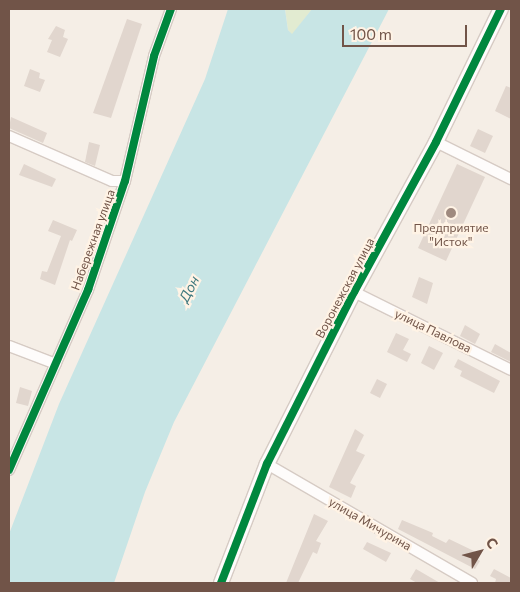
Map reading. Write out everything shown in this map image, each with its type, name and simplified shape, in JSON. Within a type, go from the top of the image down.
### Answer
[{"type":"street","name":"Набережная улица","points":[[9,470],[88,290],[125,181],[154,56],[172,9]]},
{"type":"street","name":"Воронежская улица","points":[[221,583],[267,464],[354,292],[436,142],[501,9]]},
{"type":"street","points":[[9,136],[112,181],[125,181]]},
{"type":"street","points":[[436,142],[511,179]]},
{"type":"street","name":"улица Павлова","points":[[354,292],[511,370]]},
{"type":"street","points":[[9,346],[56,364]]},
{"type":"street","name":"улица Мичурина","points":[[267,464],[472,583]]},
{"type":"green space","points":[[285,9],[312,9],[292,35],[288,30]]},
{"type":"water","name":"Дон","points":[[228,9],[285,9],[288,30],[292,34],[312,9],[389,9],[174,422],[145,492],[114,583],[9,583],[9,534],[59,404],[205,79]]},
{"type":"building","points":[[127,19],[142,24],[111,118],[93,113]]},
{"type":"building","points":[[56,26],[65,30],[63,37],[68,39],[60,57],[47,52],[52,40],[48,39]]},
{"type":"building","points":[[30,69],[40,73],[39,78],[45,80],[40,92],[24,86]]},
{"type":"building","points":[[506,86],[511,88],[511,119],[495,111]]},
{"type":"building","points":[[11,117],[47,133],[43,143],[9,128]]},
{"type":"building","points":[[478,129],[493,136],[485,153],[470,146]]},
{"type":"building","points":[[89,142],[100,145],[95,166],[85,162]]},
{"type":"building","points":[[24,164],[56,179],[52,187],[19,175]]},
{"type":"building","name":"Предприятие \"Исток\"","points":[[457,164],[485,177],[446,261],[418,248]]},
{"type":"building","points":[[53,220],[77,230],[72,241],[70,240],[55,285],[40,279],[42,271],[47,272],[61,236],[48,231]]},
{"type":"building","points":[[419,277],[433,283],[427,304],[412,297]]},
{"type":"building","points":[[465,325],[480,334],[475,344],[460,336]]},
{"type":"building","points":[[396,333],[409,339],[403,350],[411,354],[407,362],[387,352]]},
{"type":"building","points":[[495,344],[511,353],[511,362],[491,352]]},
{"type":"building","points":[[429,346],[443,353],[434,370],[421,363]]},
{"type":"building","points":[[458,359],[500,381],[494,393],[460,376],[462,371],[454,367]]},
{"type":"building","points":[[377,379],[387,384],[380,398],[370,393]]},
{"type":"building","points":[[20,387],[32,391],[28,406],[16,403]]},
{"type":"building","points":[[355,429],[364,435],[356,451],[365,455],[350,483],[356,486],[351,498],[329,487]]},
{"type":"building","points":[[314,514],[328,521],[316,541],[321,543],[317,554],[313,552],[298,583],[286,583]]},
{"type":"building","points":[[402,520],[433,533],[432,536],[446,543],[449,539],[476,552],[474,557],[480,561],[475,569],[398,529]]},
{"type":"building","points":[[367,542],[391,553],[386,562],[363,549]]},
{"type":"building","points":[[416,569],[440,583],[417,583],[410,579]]},
{"type":"building","points":[[494,569],[511,578],[511,583],[495,583],[496,579],[490,576]]},
{"type":"cycle path","points":[[9,470],[88,290],[125,181],[154,56],[171,9]]},
{"type":"cycle path","points":[[221,583],[267,464],[354,292],[436,142],[501,9]]},
{"type":"place","name":"Предприятие \"Исток\"","points":[[451,213]]}]
